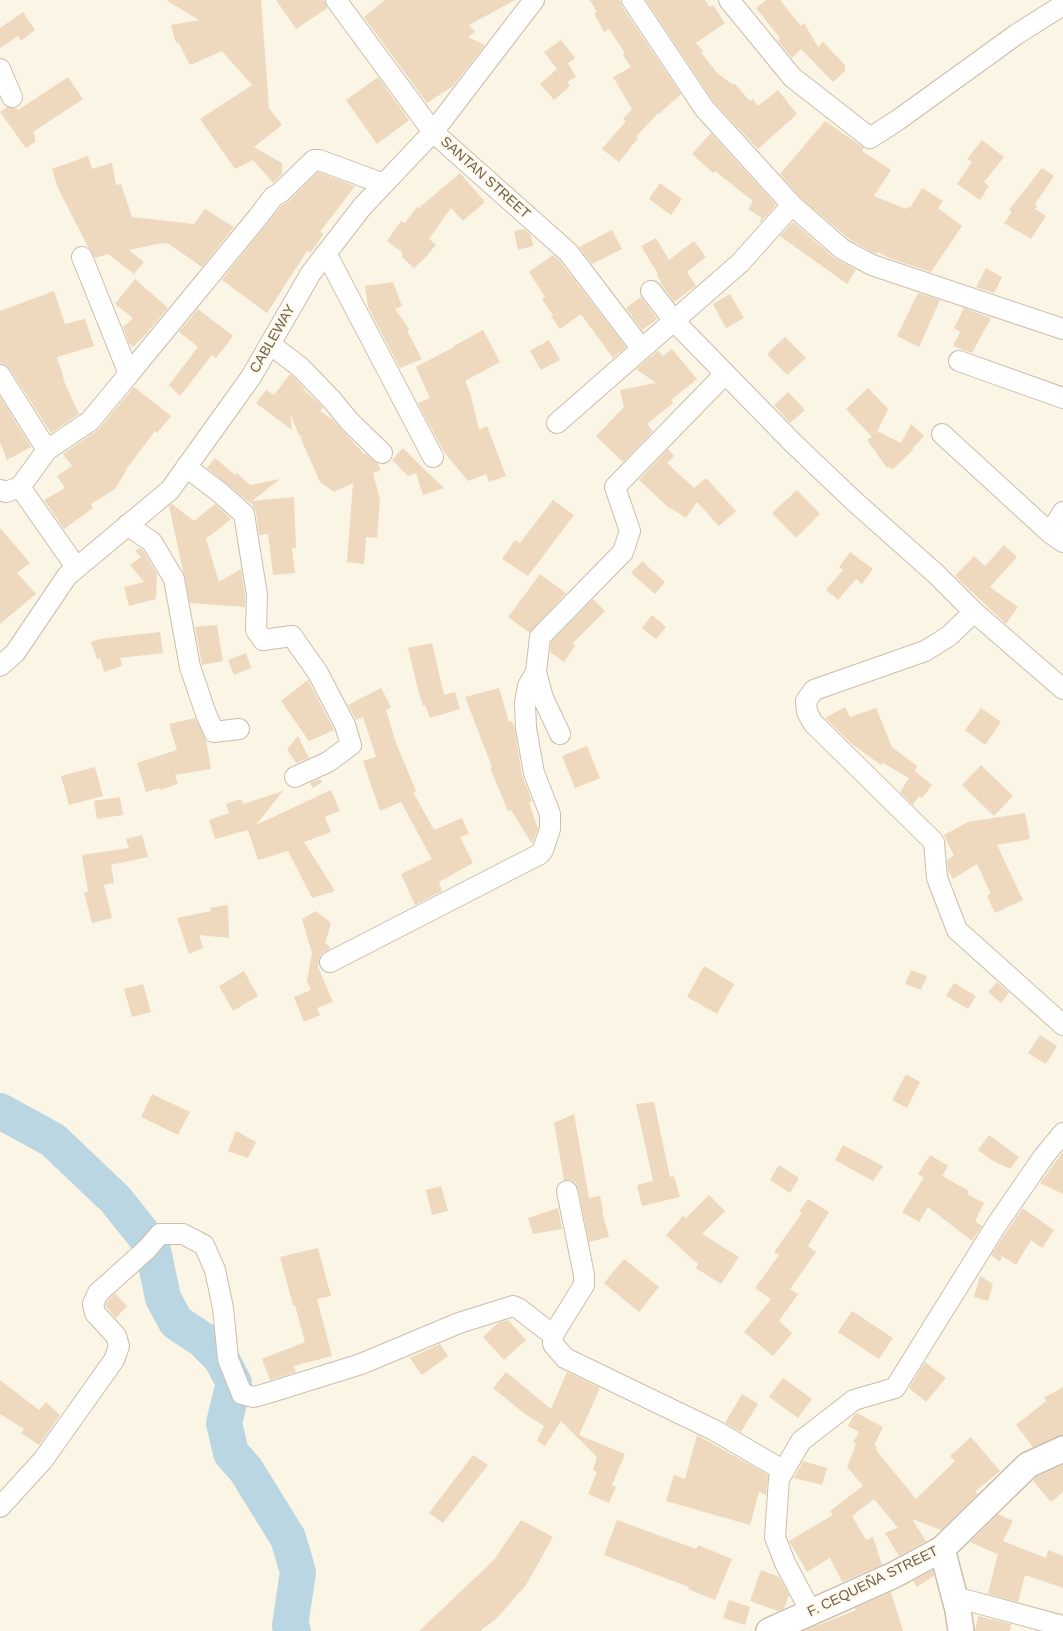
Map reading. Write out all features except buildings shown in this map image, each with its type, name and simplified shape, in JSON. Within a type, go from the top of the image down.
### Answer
[{"type":"street","name":"SANTAN STREET","points":[[336,0],[433,132],[568,252],[641,348]]},
{"type":"street","name":"CABLEWAY","points":[[0,666],[14,653],[67,576],[170,490],[251,378],[311,272],[362,207],[433,132],[534,0]]},
{"type":"street","points":[[632,0],[704,108],[792,205],[842,249],[872,265],[1063,329]]},
{"type":"street","points":[[729,0],[792,77],[870,138],[905,115],[1016,34],[1063,5]]},
{"type":"street","points":[[0,69],[12,97]]},
{"type":"street","points":[[0,490],[6,492],[20,487],[47,450],[90,421],[273,197],[314,160],[319,160],[384,184]]},
{"type":"street","points":[[557,423],[740,263],[792,205]]},
{"type":"street","points":[[326,253],[433,457]]},
{"type":"street","points":[[82,257],[129,374]]},
{"type":"street","points":[[651,291],[674,321],[848,496],[936,574],[974,612],[1063,689]]},
{"type":"street","points":[[270,344],[300,367],[350,422],[382,452]]},
{"type":"street","points":[[959,361],[1063,398]]},
{"type":"street","points":[[560,734],[543,698],[536,672],[540,637],[623,552],[630,531],[615,486],[725,374]]},
{"type":"street","points":[[0,375],[47,450]]},
{"type":"street","points":[[942,434],[1056,538],[1063,512]]},
{"type":"street","points":[[186,467],[218,490],[244,514],[257,595],[256,630],[263,640],[292,636],[318,673],[345,724],[351,745],[328,762],[295,777]]},
{"type":"street","points":[[20,487],[76,568]]},
{"type":"street","points":[[127,525],[152,542],[174,579],[190,667],[214,732],[239,729]]},
{"type":"street","points":[[974,612],[949,636],[925,651],[814,690],[806,701],[807,712],[813,723],[934,842],[937,878],[957,930],[1063,1025]]},
{"type":"street","points":[[330,962],[540,854],[543,850],[550,829],[550,814],[534,773],[525,711],[528,686],[536,672]]},
{"type":"street","points":[[811,1612],[785,1563],[775,1536],[779,1479],[801,1440],[854,1400],[895,1388],[997,1224],[1044,1156],[1063,1133]]},
{"type":"street","points":[[567,1191],[584,1275],[584,1285],[553,1335],[552,1344],[565,1358],[714,1430],[784,1471]]},
{"type":"street","points":[[0,1507],[43,1460],[114,1360],[118,1346],[116,1336],[95,1313],[93,1304],[98,1293],[147,1249],[160,1234],[183,1234],[204,1245],[216,1270],[223,1308],[228,1359],[242,1394],[254,1397],[361,1364],[459,1323],[513,1306],[553,1335]]},
{"type":"street","name":"F. CEQUEÑA STREET","points":[[769,1631],[894,1575],[942,1549],[1028,1465],[1063,1449]]},
{"type":"street","points":[[942,1549],[955,1596],[960,1631]]},
{"type":"street","points":[[955,1596],[1063,1626]]},
{"type":"waterway","points":[[0,1111],[53,1140],[115,1199],[152,1245],[163,1298],[176,1322],[203,1340],[221,1358],[234,1383],[224,1423],[231,1453],[246,1470],[288,1538],[298,1572],[290,1626],[293,1631]]}]
